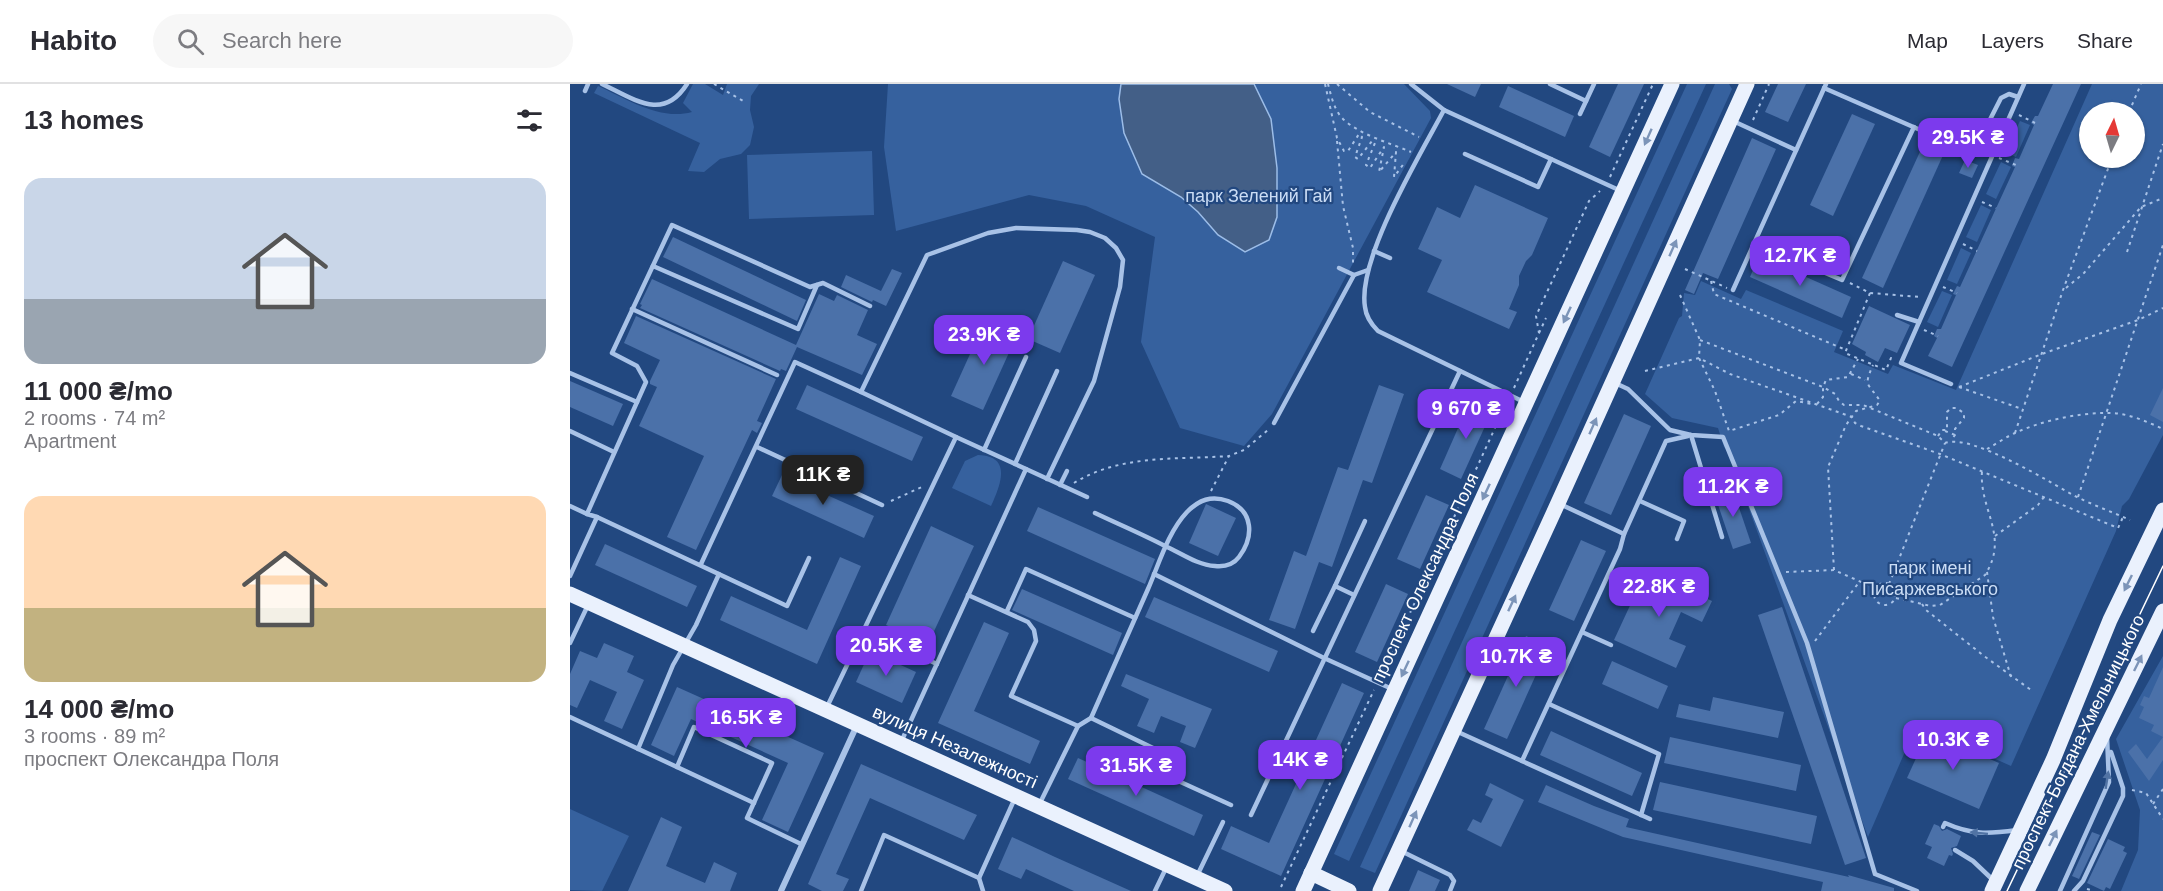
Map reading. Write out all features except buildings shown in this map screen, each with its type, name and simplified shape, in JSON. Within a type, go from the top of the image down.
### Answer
[{"type":"main road","name":"проспект Олександра Поля","points":[[1303,891],[1672,84]]},
{"type":"main road","points":[[1380,891],[1747,84]]},
{"type":"main road","name":"проспект Богдана Хмельницького","points":[[1994,887],[2053,760],[2110,620],[2163,510]]},
{"type":"main road","name":"вулиця Незалежності","points":[[570,594],[1225,891]]},
{"type":"main road","name":"проспект Богдана Хмельницького","points":[[2027,891],[2163,611]]},
{"type":"main road","points":[[1311,873],[1349,891]]},
{"type":"street","points":[[782,891],[801,844],[857,724]]},
{"type":"lane","points":[[585,91],[588,84]]},
{"type":"lane","points":[[603,84],[642,103],[653,105],[665,105],[674,101],[687,84]]},
{"type":"lane","points":[[1412,84],[1419,86],[1444,110],[1623,193]]},
{"type":"lane","points":[[1550,84],[1586,101]]},
{"type":"lane","points":[[1580,114],[1594,84]]},
{"type":"lane","points":[[1951,384],[1901,363],[2024,84]]},
{"type":"lane","points":[[1732,290],[1825,86],[1973,153],[2001,98],[2009,94],[2018,98]]},
{"type":"lane","points":[[1444,110],[1415,164],[1374,251],[1365,286],[1365,308],[1372,325],[1378,331],[1526,404]]},
{"type":"lane","points":[[1731,120],[1796,150]]},
{"type":"lane","points":[[1754,243],[1842,280],[1914,126]]},
{"type":"lane","points":[[1465,154],[1538,187],[1551,159]]},
{"type":"lane","points":[[587,514],[646,382],[637,366],[612,353],[672,225],[810,287],[824,283],[870,306]]},
{"type":"lane","points":[[861,392],[927,255],[988,232],[1016,228],[1077,230],[1105,238],[1116,248],[1122,260],[1123,272],[1120,287],[1095,381],[1047,479]]},
{"type":"lane","points":[[1374,251],[1390,258]]},
{"type":"lane","points":[[653,266],[798,329],[817,285]]},
{"type":"lane","points":[[1339,268],[1354,275]]},
{"type":"lane","points":[[1274,423],[1354,275],[1368,270]]},
{"type":"lane","points":[[632,309],[777,375]]},
{"type":"lane","points":[[1897,315],[1918,324]]},
{"type":"lane","points":[[984,450],[1026,357]]},
{"type":"lane","points":[[701,564],[795,363],[1087,497]]},
{"type":"lane","points":[[1015,464],[1057,371]]},
{"type":"lane","points":[[1251,815],[1460,371]]},
{"type":"lane","points":[[570,373],[637,402]]},
{"type":"lane","points":[[1613,382],[1628,389],[1670,430],[1691,435],[1723,436],[1809,650],[1875,874],[1917,891]]},
{"type":"lane","points":[[570,431],[614,452]]},
{"type":"lane","points":[[1522,761],[1620,549],[1624,534],[1666,441],[1691,435]]},
{"type":"lane","points":[[1691,435],[1722,537]]},
{"type":"lane","points":[[826,710],[956,437]]},
{"type":"lane","points":[[757,447],[882,505]]},
{"type":"lane","points":[[900,744],[1026,469]]},
{"type":"lane","points":[[1060,484],[1067,471]]},
{"type":"lane","points":[[1039,806],[1078,726],[1091,718],[1154,574],[1167,546],[1186,513],[1208,497],[1222,499],[1233,503],[1248,520],[1250,528],[1244,550],[1235,562],[1226,566],[1214,566],[1197,562],[1167,546],[1095,513]]},
{"type":"lane","points":[[1640,501],[1684,521],[1677,539]]},
{"type":"lane","points":[[1558,503],[1624,534]]},
{"type":"lane","points":[[570,506],[701,564],[787,606],[809,558]]},
{"type":"lane","points":[[570,576],[597,517]]},
{"type":"lane","points":[[1314,631],[1365,521]]},
{"type":"lane","points":[[1007,611],[1026,569],[1135,618]]},
{"type":"lane","points":[[638,749],[673,665],[685,646],[719,574]]},
{"type":"lane","points":[[1154,574],[1324,658],[1395,690]]},
{"type":"lane","points":[[1335,586],[1354,595]]},
{"type":"lane","points":[[968,595],[1028,622],[1034,630],[1036,640],[1011,696],[1078,726]]},
{"type":"lane","points":[[570,643],[589,603]]},
{"type":"lane","points":[[864,631],[937,664]]},
{"type":"lane","points":[[1582,632],[1611,645]]},
{"type":"lane","points":[[1549,704],[1659,754],[1641,815]]},
{"type":"lane","points":[[570,717],[754,804]]},
{"type":"lane","points":[[1091,718],[1153,748],[1163,774],[1231,806]]},
{"type":"lane","points":[[677,767],[694,727],[772,763],[747,818],[801,844]]},
{"type":"lane","points":[[2074,891],[2084,881],[2121,801],[2123,788],[2105,728]]},
{"type":"lane","points":[[1454,730],[1650,819]]},
{"type":"lane","points":[[2060,891],[2109,782],[2109,746]]},
{"type":"lane","points":[[983,891],[979,878],[1016,796]]},
{"type":"lane","points":[[1196,878],[1223,822]]},
{"type":"lane","points":[[1943,827],[1945,823],[1961,830],[1986,834],[2020,830]]},
{"type":"lane","points":[[861,891],[884,835],[979,878]]},
{"type":"lane","points":[[1399,850],[1450,875],[1454,881],[1450,891]]},
{"type":"lane","points":[[1955,850],[1973,861],[1994,887]]},
{"type":"lane","points":[[1155,891],[1167,865]]},
{"type":"path","points":[[714,84],[746,102]]},
{"type":"path","points":[[1327,84],[1337,138],[1343,206],[1353,248],[1354,275]]},
{"type":"path","points":[[1327,84],[1342,118],[1361,131],[1411,152]]},
{"type":"path","points":[[1337,84],[1370,111],[1413,135]]},
{"type":"path","points":[[1539,333],[1536,316],[1589,201],[1607,184],[1653,84]]},
{"type":"path","points":[[1749,128],[1769,84]]},
{"type":"path","points":[[2134,102],[2141,84]]},
{"type":"path","points":[[2012,112],[2035,123]]},
{"type":"path","points":[[1337,138],[1344,151],[1348,151],[1359,134],[1362,137],[1356,157],[1358,159],[1372,141],[1375,143],[1366,165],[1370,168],[1384,147],[1379,172],[1396,152],[1394,177],[1406,160],[1415,164]]},
{"type":"path","points":[[2127,252],[2163,144]]},
{"type":"path","points":[[1993,155],[2016,165]]},
{"type":"path","points":[[2015,433],[2063,290],[2108,168]]},
{"type":"path","points":[[1974,198],[1996,208]]},
{"type":"path","points":[[2063,290],[2084,273],[2141,207],[2163,198]]},
{"type":"path","points":[[1955,241],[1977,251]]},
{"type":"path","points":[[2078,497],[2163,245]]},
{"type":"path","points":[[1685,269],[1732,290]]},
{"type":"path","points":[[1711,280],[1714,294],[1846,350],[1845,353],[1886,370],[1891,358],[1895,360]]},
{"type":"path","points":[[1842,280],[1870,292],[1922,298]]},
{"type":"path","points":[[1936,284],[1957,293]]},
{"type":"path","points":[[1846,350],[1870,292]]},
{"type":"path","points":[[1680,295],[1700,340],[1699,358],[1715,391],[1729,431]]},
{"type":"path","points":[[2023,409],[1959,387],[2042,354],[2138,320],[2163,308]]},
{"type":"path","points":[[1281,887],[1378,683],[1546,318]]},
{"type":"path","points":[[1918,324],[1938,336]]},
{"type":"path","points":[[1700,340],[1823,387],[1835,393],[1844,405],[1857,404],[1938,435],[1945,443]]},
{"type":"path","points":[[1645,371],[1699,358],[1730,374],[1852,417],[1855,423],[1861,426],[1940,454],[2118,528],[2123,517]]},
{"type":"path","points":[[1818,405],[1823,397],[1826,380],[1844,378],[1851,374],[1858,358]]},
{"type":"path","points":[[1834,570],[1828,467],[1846,425],[1856,411],[1877,405],[1880,401],[1868,387],[1866,380],[1873,365]]},
{"type":"path","points":[[1851,374],[1866,380]]},
{"type":"path","points":[[1722,430],[1729,431],[1779,415],[1796,401],[1818,405]]},
{"type":"path","points":[[1889,584],[1940,454],[1945,443],[1952,440],[1955,429],[1964,418],[1961,410],[1951,408],[1947,412],[1947,430],[1942,430],[1938,435]]},
{"type":"path","points":[[1987,449],[2015,433],[2061,419],[2107,412],[2136,418],[2163,429]]},
{"type":"path","points":[[1066,488],[1087,475],[1110,466],[1172,458],[1229,456],[1244,450],[1274,423]]},
{"type":"path","points":[[1942,430],[1955,435]]},
{"type":"path","points":[[1952,440],[1987,449],[2078,497],[2130,520]]},
{"type":"path","points":[[1208,497],[1229,456]]},
{"type":"path","points":[[1982,471],[1981,485],[1994,526],[1995,537],[1987,572],[1993,617],[2011,677]]},
{"type":"path","points":[[882,505],[935,481]]},
{"type":"path","points":[[1995,537],[2038,505],[2044,497]]},
{"type":"path","points":[[1777,572],[1834,570],[1875,588]]},
{"type":"path","points":[[1896,598],[1922,604],[1940,605],[1971,586],[1987,572]]},
{"type":"path","points":[[1809,650],[1860,581]]},
{"type":"path","points":[[1880,584],[1889,584],[1896,590],[1896,598],[1890,604],[1879,602],[1874,598],[1875,588],[1880,584]]},
{"type":"path","points":[[1922,604],[1926,610],[2031,690]]},
{"type":"path","points":[[2123,788],[2146,793],[2163,819]]},
{"type":"path","points":[[2153,804],[2163,789]]},
{"type":"green space","points":[[693,84],[705,84],[723,95],[727,84],[759,84],[751,96],[750,110],[754,127],[750,145],[741,154],[720,159],[704,172],[688,171],[700,143],[594,93],[598,86],[644,107],[668,114],[680,114],[692,112],[683,103]]},
{"type":"green space","name":"парк Зелений Гай","points":[[888,84],[1404,84],[1430,111],[1431,118],[1272,414],[1244,446],[1180,428],[1141,342],[1155,237],[1086,206],[1029,195],[896,231],[884,147]]},
{"type":"green space","points":[[1687,84],[1706,84],[1349,861],[1334,854]]},
{"type":"green space","points":[[1715,84],[1729,84],[1732,89],[1375,873],[1360,867]]},
{"type":"green space","name":"парк імені Писаржевського","points":[[2092,84],[2163,84],[2163,435],[2129,499],[2122,506],[2116,531],[2011,766],[1917,724],[1868,837],[1718,428],[1672,418],[1645,394],[1679,318],[1682,316],[1684,293],[1695,295],[1701,281],[1741,299],[1746,290],[1843,331],[1834,352],[1888,374],[1893,365],[1956,390],[2079,113],[2079,168],[2145,168],[2145,102],[2084,102]]},
{"type":"green space","points":[[2020,121],[2030,125],[2016,157],[2005,152]]},
{"type":"green space","points":[[872,151],[874,215],[749,219],[747,155]]},
{"type":"green space","points":[[2001,162],[2011,167],[1996,199],[1986,194]]},
{"type":"green space","points":[[1981,205],[1991,210],[1977,242],[1966,237]]},
{"type":"green space","points":[[1961,248],[1971,253],[1957,284],[1947,280]]},
{"type":"green space","points":[[1942,291],[1952,295],[1938,327],[1927,322]]},
{"type":"green space","points":[[978,455],[989,457],[1000,466],[998,490],[991,506],[952,488],[965,461]]},
{"type":"green space","points":[[2163,656],[2163,891],[2121,891],[2138,850],[2140,810],[2116,739]]},
{"type":"green space","points":[[570,809],[629,836],[602,891],[570,890]]},
{"type":"shaded area","points":[[1121,84],[1254,84],[1271,119],[1277,168],[1277,217],[1269,240],[1245,252],[1218,235],[1181,197],[1142,174],[1124,133],[1119,99]]},
{"type":"tram line","points":[[2007,891],[2163,566]]}]
